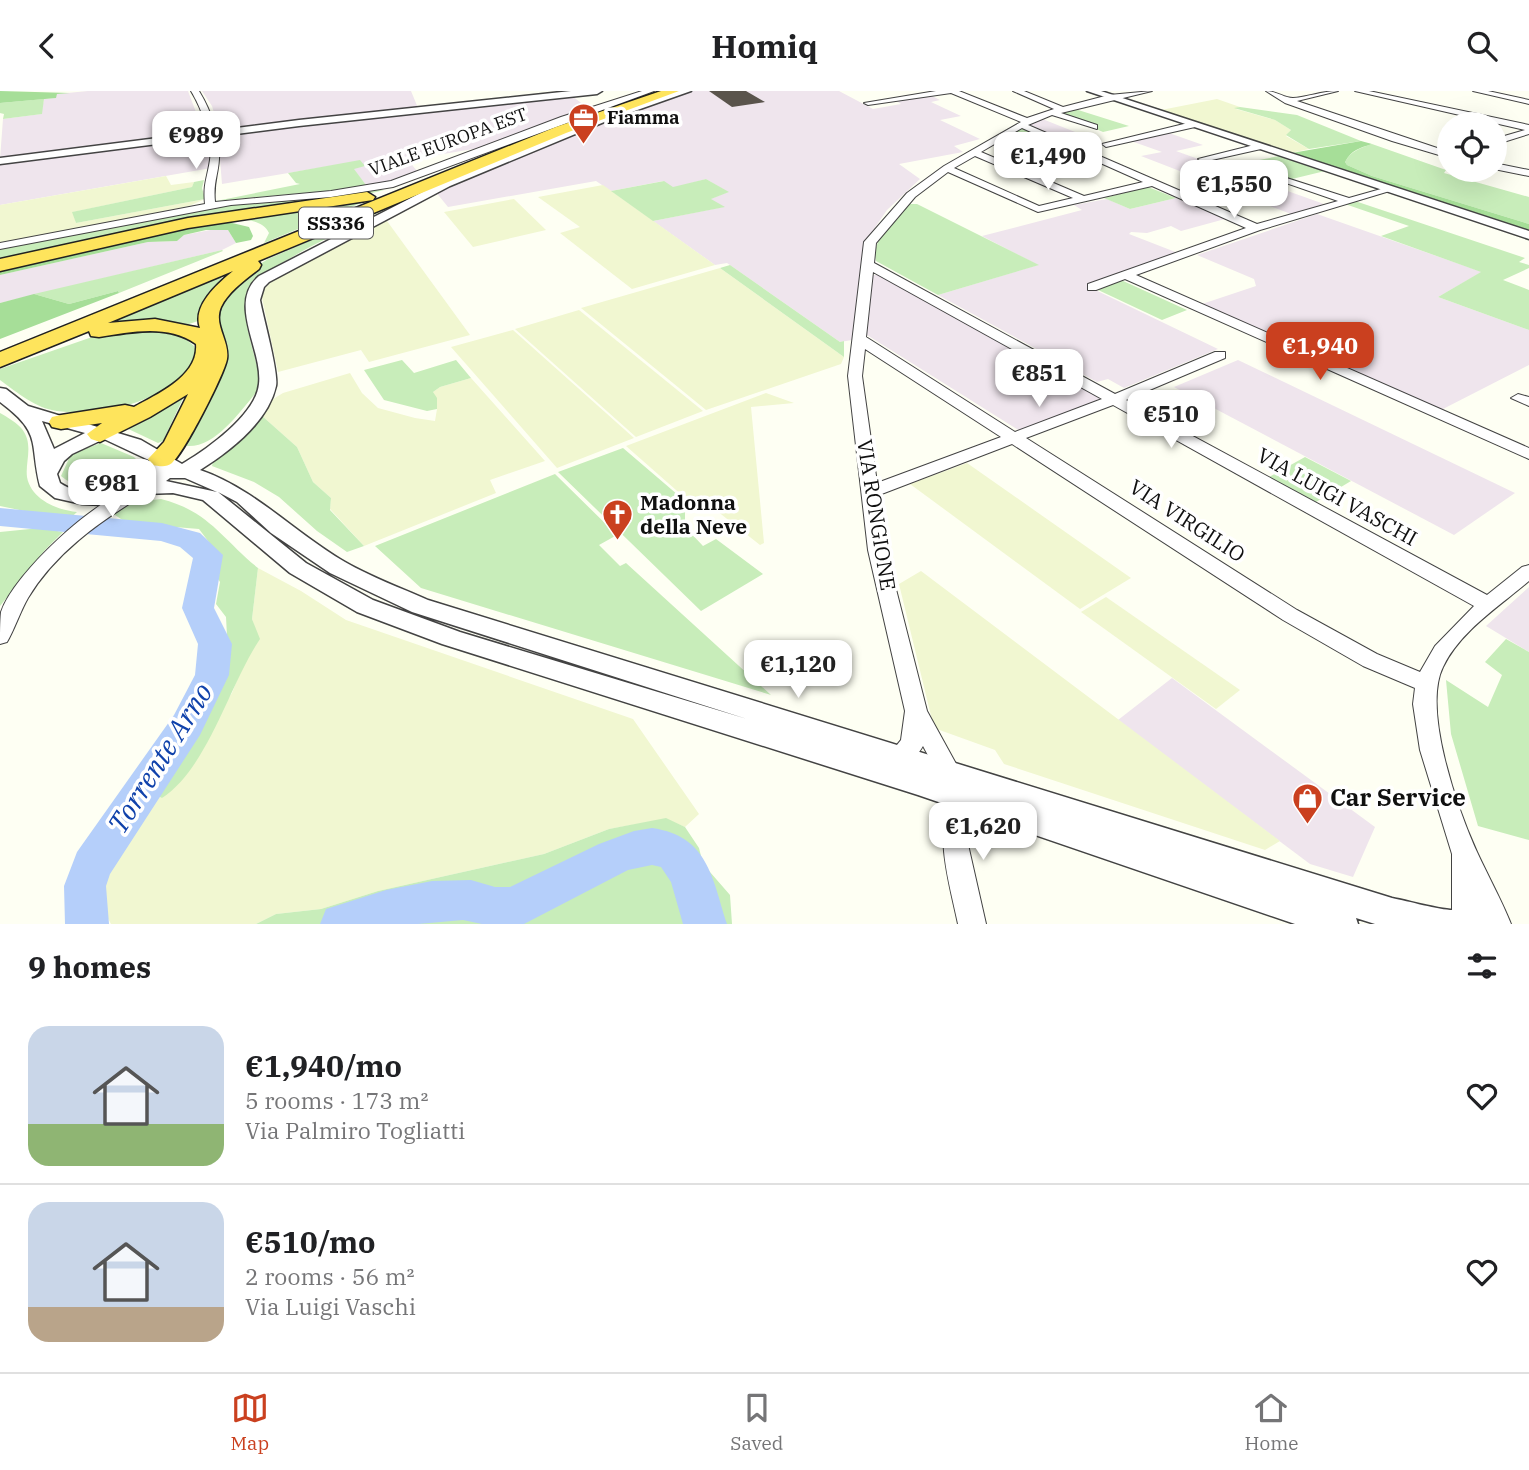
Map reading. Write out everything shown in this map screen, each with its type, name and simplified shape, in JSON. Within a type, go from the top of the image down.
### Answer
[{"type":"highway","name":"SS336","points":[[0,353],[583,117],[662,91]]},
{"type":"highway","name":"SS336","points":[[0,363],[561,130],[673,91]]},
{"type":"highway","points":[[0,266],[188,223],[359,198],[463,165]]},
{"type":"highway","points":[[172,468],[200,388],[216,359],[214,337],[208,322],[211,306],[240,274],[267,256],[348,218]]},
{"type":"highway","points":[[0,266],[214,221],[244,222],[260,233],[256,243],[244,250],[119,304]]},
{"type":"highway","points":[[0,363],[73,338],[120,328],[174,327],[200,335],[207,342],[208,356],[205,363],[189,382],[100,434]]},
{"type":"highway","points":[[61,422],[114,415],[158,401]]},
{"type":"street","points":[[195,91],[204,106],[215,158],[208,183],[210,205]]},
{"type":"street","points":[[0,162],[211,134],[597,91]]},
{"type":"street","name":"VIALE EUROPA EST","points":[[0,247],[210,205],[366,190],[393,184],[564,118],[650,91]]},
{"type":"street","name":"VIALE EUROPA EST","points":[[172,468],[235,432],[253,413],[268,384],[252,300],[257,285],[274,272],[426,193],[606,118],[687,91]]},
{"type":"street","points":[[868,103],[952,91],[1028,121]]},
{"type":"street","points":[[970,91],[1153,183],[1256,228]]},
{"type":"street","points":[[1017,91],[1063,110]]},
{"type":"street","points":[[1092,91],[1529,235]]},
{"type":"street","name":"VIA RONGIONE","points":[[948,771],[916,711],[877,550],[855,376],[870,242],[919,187],[1028,121],[1051,112],[1142,91]]},
{"type":"street","points":[[1270,91],[1288,101],[1437,152]]},
{"type":"street","points":[[1288,101],[1334,91]]},
{"type":"street","points":[[1359,91],[1529,129]]},
{"type":"street","points":[[1477,91],[1529,101]]},
{"type":"street","points":[[1504,97],[1514,91]]},
{"type":"street","points":[[1051,112],[1094,127]]},
{"type":"street","points":[[1107,144],[1192,125]]},
{"type":"street","points":[[1507,137],[1529,129]]},
{"type":"street","points":[[1203,159],[1258,147]]},
{"type":"street","points":[[974,152],[1083,199]]},
{"type":"street","points":[[1243,165],[1348,201]]},
{"type":"street","points":[[947,168],[1036,209],[1153,183]]},
{"type":"street","points":[[1507,169],[1529,173]]},
{"type":"street","points":[[1092,287],[1256,228],[1388,190]]},
{"type":"street","name":"VIA LUIGI VASCHI","points":[[869,265],[1489,605]]},
{"type":"street","points":[[1126,275],[1529,454]]},
{"type":"street","name":"VIA VIRGILIO","points":[[859,349],[1016,437],[1290,615],[1370,660],[1425,683]]},
{"type":"street","points":[[870,492],[1115,399],[1220,355]]},
{"type":"street","points":[[0,393],[34,422],[46,443],[49,481],[56,491],[98,508],[95,517]]},
{"type":"street","points":[[22,410],[140,447],[172,468],[244,498],[279,528],[338,568],[420,606],[948,771],[1392,914],[1469,924],[1488,897],[1463,851],[1425,716],[1425,683],[1443,649],[1529,571]]},
{"type":"street","points":[[49,471],[56,458],[69,448],[100,434]]},
{"type":"street","points":[[76,499],[97,501],[172,468]]},
{"type":"street","points":[[0,637],[19,595],[69,538],[95,517],[172,468]]},
{"type":"street","points":[[172,468],[173,487],[210,496],[239,517],[298,568],[365,607],[451,638],[962,798],[1342,924]]},
{"type":"street","name":"VIA RONGIONE","points":[[900,756],[912,744],[916,711]]},
{"type":"street","points":[[962,798],[954,840],[972,924]]},
{"type":"shaded area","points":[[88,91],[188,91],[203,131],[0,159],[3,119],[41,114],[44,99],[55,98],[57,94]]},
{"type":"shaded area","points":[[202,91],[411,91],[418,108],[225,130],[219,129],[212,106]]},
{"type":"shaded area","points":[[692,91],[839,91],[873,109],[901,104],[895,100],[930,95],[940,100],[931,102],[961,116],[940,120],[980,139],[954,146],[963,152],[899,164],[920,179],[887,210],[865,242],[852,340],[840,342],[727,263],[715,265],[653,221],[723,207],[710,199],[728,192],[706,179],[673,188],[663,181],[611,191],[596,181],[448,207],[435,191],[641,107]]},
{"type":"shaded area","points":[[572,96],[588,108],[479,148],[408,160],[417,171],[388,182],[366,185],[353,169],[360,161],[222,184],[218,135]]},
{"type":"shaded area","points":[[1040,118],[1095,140],[1070,144],[1028,125]]},
{"type":"shaded area","points":[[1169,133],[1203,145],[1176,151],[1324,204],[1291,214],[1141,156],[1162,152],[1131,141]]},
{"type":"shaded area","points":[[208,136],[211,168],[0,205],[0,164]]},
{"type":"shaded area","points":[[1176,198],[1225,219],[1181,231],[1171,226],[1147,233],[1131,232],[1129,234],[1178,253],[1087,286],[1218,349],[1124,388],[1108,379],[1097,382],[938,295],[1038,265],[982,236],[1082,210],[1074,205],[1107,199],[1130,209]]},
{"type":"shaded area","points":[[1317,214],[1482,272],[1438,297],[1529,330],[1529,365],[1441,410],[1202,304],[1256,286],[1254,279],[1197,255]]},
{"type":"shaded area","points":[[221,228],[228,230],[236,243],[222,250],[0,303],[0,275],[148,242],[177,241],[184,235]]},
{"type":"shaded area","points":[[872,275],[880,275],[1102,399],[1020,431],[867,335]]},
{"type":"shaded area","points":[[1238,360],[1515,493],[1454,535],[1174,387]]},
{"type":"shaded area","points":[[1529,587],[1529,652],[1486,626]]},
{"type":"shaded area","points":[[1172,678],[1375,827],[1353,877],[1310,864],[1118,720]]},
{"type":"green space","points":[[0,91],[70,93],[57,94],[56,98],[0,103]]},
{"type":"green space","points":[[44,99],[42,114],[3,119],[4,114],[0,113],[0,103]]},
{"type":"green space","points":[[1217,99],[1240,107],[1236,109],[1275,120],[1291,130],[1286,136],[1309,149],[1286,154],[1156,111]]},
{"type":"green space","points":[[1234,108],[1297,115],[1361,141],[1309,149],[1286,135],[1291,130],[1275,120]]},
{"type":"green space","points":[[1075,109],[1129,126],[1103,132],[1059,113]]},
{"type":"green space","points":[[1020,129],[1097,162],[1062,169],[1046,163],[1051,162],[1048,158],[1002,139]]},
{"type":"green space","points":[[1361,141],[1372,144],[1353,152],[1345,162],[1347,165],[1372,176],[1529,224],[1529,233],[1286,154]]},
{"type":"green space","points":[[1372,144],[1437,167],[1437,182],[1476,182],[1529,197],[1529,224],[1372,176],[1347,165],[1347,158]]},
{"type":"green space","points":[[1279,156],[1325,171],[1292,179],[1244,163]]},
{"type":"green space","points":[[360,160],[365,166],[354,169],[366,185],[376,183],[370,187],[216,201],[300,184],[288,173]]},
{"type":"green space","points":[[166,176],[171,185],[194,182],[192,187],[73,212],[76,223],[205,199],[189,206],[0,244],[0,205]]},
{"type":"green space","points":[[706,179],[729,192],[711,199],[725,207],[653,221],[611,191],[664,181],[673,187]]},
{"type":"green space","points":[[204,180],[202,188],[205,199],[76,223],[72,212],[192,187],[194,182]]},
{"type":"green space","points":[[1214,184],[1249,198],[1211,206],[1176,191]]},
{"type":"green space","points":[[603,185],[715,265],[632,289],[560,233],[580,227],[538,197]]},
{"type":"green space","points":[[1148,187],[1176,198],[1130,209],[1104,198]]},
{"type":"green space","points":[[384,190],[348,199],[0,263],[0,249],[222,205]]},
{"type":"green space","points":[[415,195],[296,255],[255,281],[247,291],[245,302],[261,387],[219,434],[209,441],[187,446],[184,441],[221,302],[251,270],[268,259]]},
{"type":"green space","points":[[378,196],[264,243],[269,233],[263,225],[233,218]]},
{"type":"green space","points":[[514,199],[546,230],[473,247],[444,212]]},
{"type":"green space","points":[[1355,201],[1525,258],[1519,262],[1529,265],[1529,268],[1503,280],[1529,290],[1529,330],[1438,297],[1481,272],[1381,236],[1409,226],[1345,204]]},
{"type":"green space","points":[[908,204],[917,204],[1039,265],[938,295],[876,261],[875,253],[880,238]]},
{"type":"green space","points":[[383,219],[470,335],[369,362],[361,350],[278,372],[261,293],[278,274]]},
{"type":"green space","points":[[228,222],[249,227],[253,236],[251,240],[236,243],[228,230],[206,230],[184,235],[177,241],[148,242],[0,275],[0,270],[190,227]]},
{"type":"green space","points":[[222,250],[119,293],[118,291],[69,304],[34,294]]},
{"type":"green space","points":[[730,265],[840,342],[844,341],[844,357],[720,268]]},
{"type":"green space","points":[[720,268],[844,357],[841,364],[706,410],[581,308]]},
{"type":"green space","points":[[216,277],[225,279],[202,306],[198,321],[189,324],[130,321],[113,323],[113,320]]},
{"type":"green space","points":[[1121,280],[1187,310],[1162,320],[1096,289]]},
{"type":"green space","points":[[118,291],[119,293],[0,339],[0,303],[34,294],[69,304]]},
{"type":"green space","points":[[579,310],[703,411],[636,437],[515,329]]},
{"type":"green space","points":[[148,330],[182,336],[194,346],[196,352],[190,368],[176,381],[145,399],[91,412],[57,411],[34,403],[0,380],[0,369],[95,336]]},
{"type":"green space","points":[[513,330],[634,438],[557,468],[451,347]]},
{"type":"green space","points":[[402,360],[414,373],[456,360],[471,378],[440,387],[433,392],[437,398],[437,409],[427,411],[384,400],[364,370]]},
{"type":"green space","points":[[350,373],[362,393],[378,408],[435,421],[437,409],[433,392],[440,387],[471,378],[545,461],[490,480],[496,493],[364,546],[330,509],[331,498],[313,482],[297,447],[261,415],[270,401],[283,393]]},
{"type":"green space","points":[[186,392],[163,441],[158,443],[122,426]]},
{"type":"green space","points":[[766,393],[794,403],[751,407],[764,543],[760,545],[712,507],[701,512],[626,446]]},
{"type":"green space","points":[[0,413],[26,435],[27,477],[34,492],[54,506],[77,512],[68,520],[0,506]]},
{"type":"green space","points":[[261,415],[297,447],[313,482],[331,498],[330,510],[364,546],[347,552],[317,531],[279,497],[254,482],[212,466],[214,459],[254,428],[251,426]]},
{"type":"green space","points":[[101,443],[134,457],[146,469],[144,477],[124,489],[102,492],[81,488],[61,476],[71,454]]},
{"type":"green space","points":[[623,448],[685,501],[685,527],[703,546],[716,539],[763,574],[701,611],[558,472]]},
{"type":"green space","points":[[1305,457],[1351,481],[1316,502],[1269,477]]},
{"type":"green space","points":[[967,463],[1131,578],[1080,609],[910,484]]},
{"type":"green space","points":[[555,474],[617,535],[599,545],[620,566],[626,563],[771,695],[421,588],[375,546]]},
{"type":"green space","points":[[161,499],[203,518],[258,568],[252,619],[260,639],[205,747],[178,784],[162,798],[153,794],[163,773],[193,738],[228,655],[226,617],[216,604],[220,582],[215,574],[214,549],[199,529],[127,523],[112,513],[136,502]]},
{"type":"green space","points":[[40,528],[63,532],[0,606],[0,532]]},
{"type":"green space","points":[[258,568],[346,620],[633,719],[699,814],[685,827],[666,819],[609,829],[544,854],[378,891],[321,909],[276,914],[256,924],[111,924],[103,909],[102,872],[153,794],[162,798],[232,693],[244,662],[259,640],[252,619]]},
{"type":"green space","points":[[921,571],[1280,841],[1265,850],[1004,764],[995,750],[934,728],[899,584]]},
{"type":"green space","points":[[1106,597],[1240,690],[1216,709],[1081,612]]},
{"type":"green space","points":[[1506,639],[1529,652],[1529,840],[1478,826],[1451,734],[1446,680],[1488,707],[1502,675],[1485,662]]},
{"type":"green space","points":[[666,818],[685,827],[699,848],[703,864],[730,895],[732,924],[256,924],[276,914],[321,909],[378,891],[544,854],[609,829]]},
{"type":"building","points":[[709,91],[746,91],[765,102],[732,107]]},
{"type":"waterway","name":"Torrente Arno","points":[[0,517],[162,532],[190,540],[208,555],[198,608],[215,644],[212,675],[187,725],[92,866],[85,886],[87,924]]},
{"type":"waterway","name":"Torrente Arno","points":[[342,924],[386,910],[432,901],[471,901],[495,908],[510,908],[535,899],[614,857],[652,847],[668,849],[682,862],[692,882],[705,924]]},
{"type":"place","name":"Fiamma","points":[[584,145]]},
{"type":"place","name":"Madonna della Neve","points":[[617,542]]},
{"type":"place","name":"Car Service","points":[[1307,825]]}]
